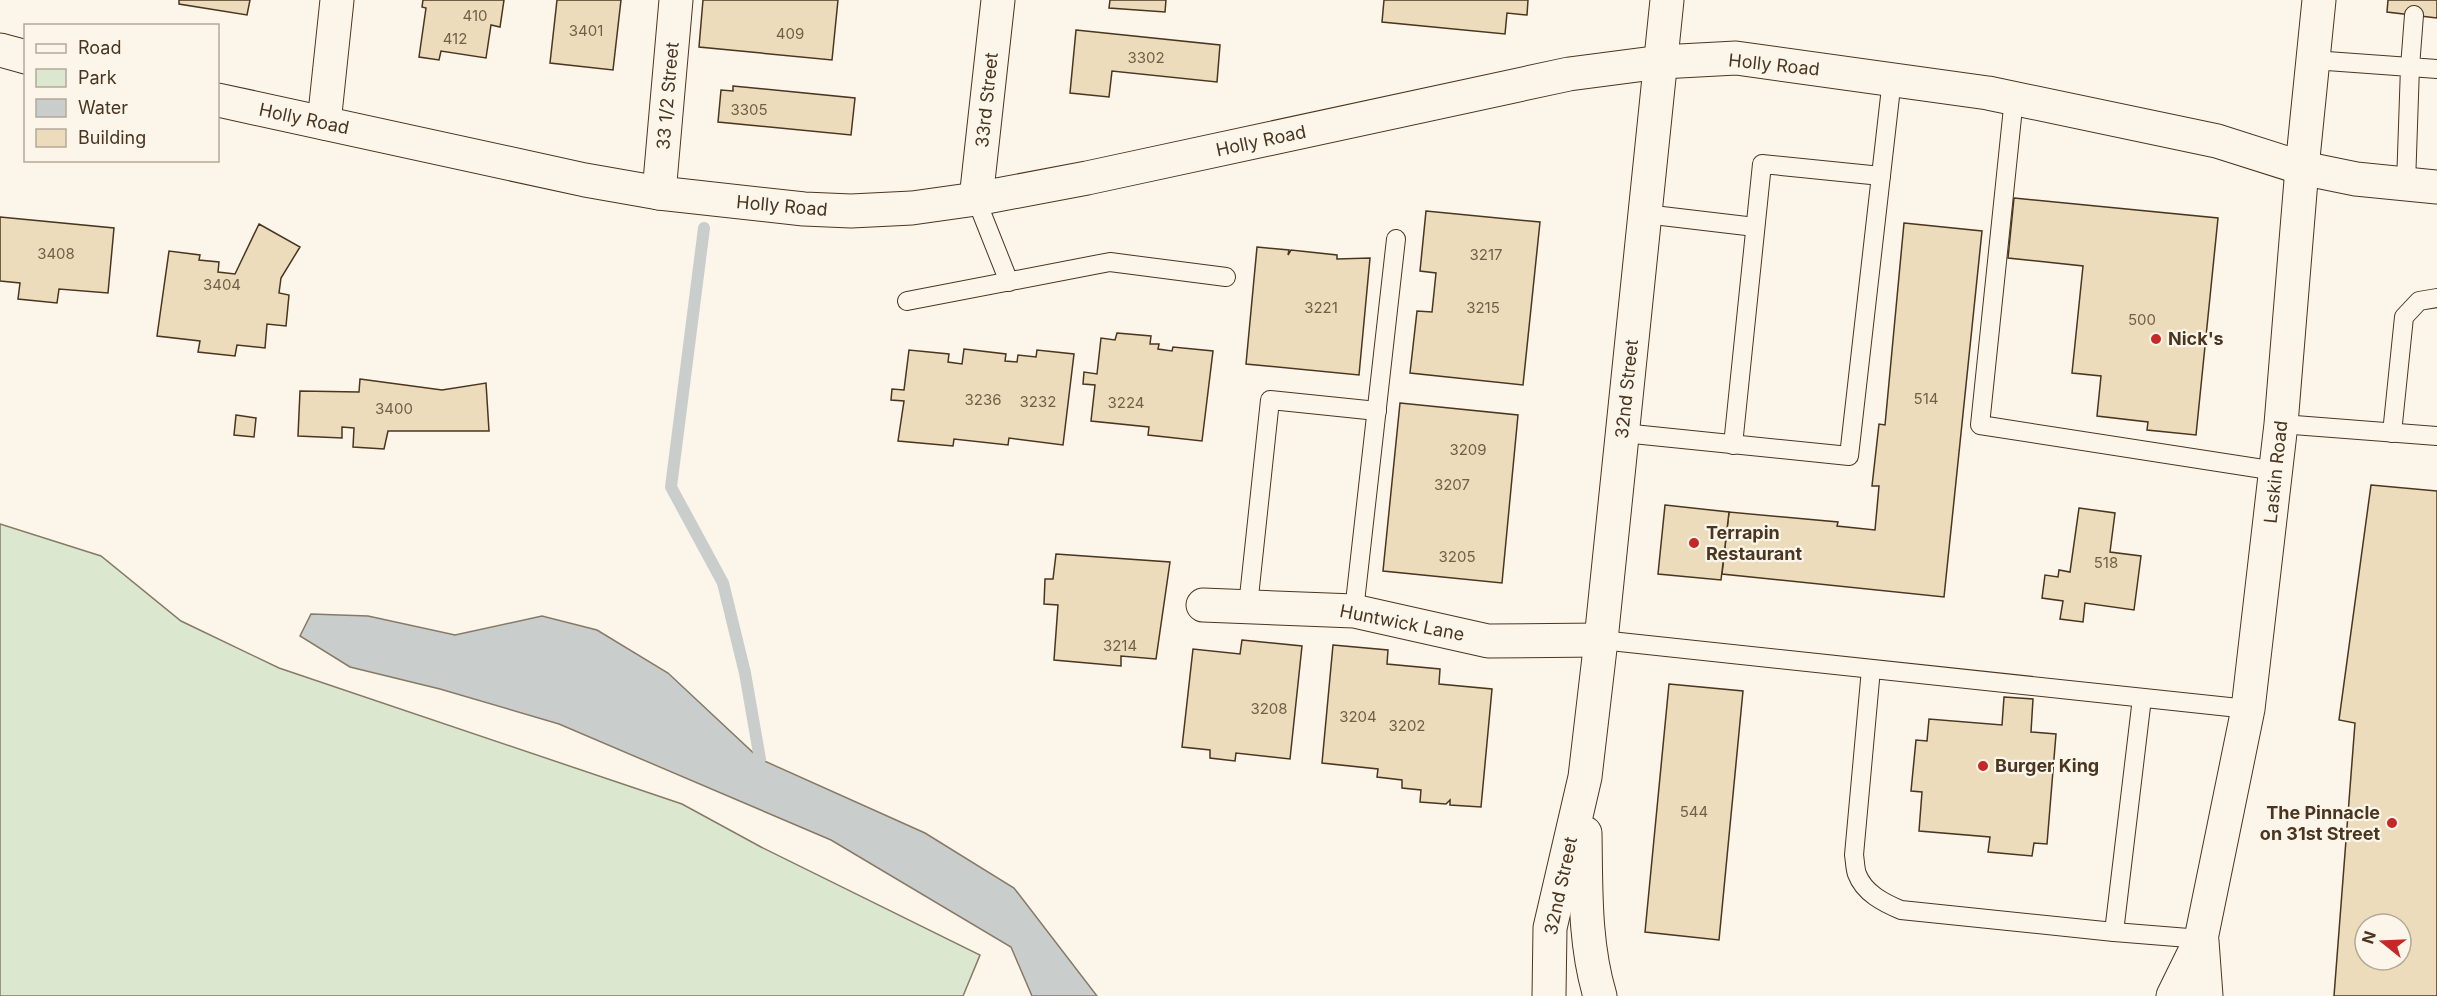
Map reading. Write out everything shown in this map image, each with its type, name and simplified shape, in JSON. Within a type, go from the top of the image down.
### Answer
[{"type":"street","points":[[324,123],[337,0]]},
{"type":"street","name":"33 1/2 Street","points":[[659,193],[676,0]]},
{"type":"street","name":"33rd Street","points":[[976,199],[998,0]]},
{"type":"street","name":"32nd Street","points":[[1549,996],[1550,928],[1585,777],[1623,433],[1666,0]]},
{"type":"street","name":"Laskin Road","points":[[2174,996],[2201,939],[2248,709],[2281,424],[2302,168],[2319,0]]},
{"type":"street","points":[[0,50],[24,56]]},
{"type":"street","name":"Holly Road","points":[[219,100],[585,180],[659,193],[804,209],[850,211],[912,208],[976,199],[1087,178],[1569,74],[1661,62],[1736,58],[2014,98],[2217,141],[2302,168],[2356,179],[2422,186]]},
{"type":"street","name":"Huntwick Lane","points":[[1203,605],[1354,611],[1488,640],[1601,640]]},
{"type":"street","name":"32nd Street","points":[[1585,777],[1586,916],[1590,952],[1600,996]]},
{"type":"street","name":"Laskin Road","points":[[2201,939],[2206,996]]},
{"type":"lane","points":[[2414,15],[2410,67],[2422,186]]},
{"type":"lane","points":[[2313,60],[2437,69]]},
{"type":"lane","points":[[1623,433],[1849,456],[1892,80]]},
{"type":"lane","points":[[2014,98],[1980,425],[2276,471]]},
{"type":"lane","points":[[1733,445],[1762,164],[1881,176]]},
{"type":"lane","points":[[976,199],[1009,282]]},
{"type":"lane","points":[[1645,214],[1755,227]]},
{"type":"lane","points":[[1354,611],[1396,239]]},
{"type":"lane","points":[[907,301],[1110,262],[1226,278]]},
{"type":"lane","points":[[2392,433],[2404,317],[2419,301],[2437,298]]},
{"type":"lane","points":[[1248,606],[1270,400],[1377,411]]},
{"type":"lane","points":[[2281,424],[2437,436]]},
{"type":"lane","points":[[1601,640],[2248,709]]},
{"type":"lane","points":[[1871,669],[1854,855],[1857,874],[1867,889],[1882,902],[1901,910],[2201,939]]},
{"type":"lane","points":[[2114,932],[2142,698]]},
{"type":"green space","points":[[0,524],[101,556],[181,621],[279,668],[682,804],[761,847],[980,955],[963,996],[0,996]]},
{"type":"water","points":[[311,614],[368,616],[455,635],[542,616],[597,630],[668,673],[760,759],[925,833],[1014,888],[1097,996],[1032,996],[1011,947],[831,840],[559,724],[440,689],[350,667],[300,636]]},
{"type":"building","points":[[179,0],[250,0],[247,15],[179,4]]},
{"type":"building","points":[[423,0],[504,0],[500,27],[491,25],[486,58],[441,51],[439,60],[419,57],[426,8],[422,7]]},
{"type":"building","points":[[557,0],[621,0],[613,70],[550,63]]},
{"type":"building","points":[[703,0],[838,0],[832,60],[699,47]]},
{"type":"building","points":[[1110,0],[1166,0],[1165,12],[1109,8]]},
{"type":"building","points":[[1384,0],[1528,0],[1527,15],[1507,13],[1505,34],[1382,22]]},
{"type":"building","points":[[2388,0],[2437,0],[2437,18],[2387,12]]},
{"type":"building","points":[[1076,30],[1220,45],[1217,82],[1112,71],[1109,97],[1070,93]]},
{"type":"building","points":[[733,86],[855,98],[851,135],[718,122],[721,90],[733,91]]},
{"type":"building","points":[[2014,198],[2218,218],[2196,435],[2147,430],[2148,422],[2097,416],[2101,376],[2072,373],[2083,266],[2008,258]]},
{"type":"building","points":[[1426,211],[1540,222],[1523,385],[1410,373],[1417,311],[1432,312],[1436,273],[1420,271]]},
{"type":"building","points":[[0,217],[114,228],[108,293],[59,289],[57,303],[18,299],[20,283],[0,281]]},
{"type":"building","points":[[1904,223],[1982,231],[1944,597],[1722,574],[1729,512],[1838,522],[1837,526],[1875,530],[1879,486],[1872,486],[1879,424],[1885,425]]},
{"type":"building","points":[[259,224],[300,247],[281,278],[279,293],[289,295],[286,326],[267,324],[265,348],[237,345],[235,356],[198,352],[200,341],[157,336],[169,251],[200,255],[199,260],[219,262],[218,272],[235,274]]},
{"type":"building","points":[[1257,247],[1289,250],[1288,255],[1291,250],[1337,255],[1337,259],[1370,258],[1359,375],[1246,364]]},
{"type":"building","points":[[1117,333],[1151,336],[1150,344],[1159,344],[1158,349],[1172,351],[1173,347],[1213,351],[1202,441],[1148,435],[1149,427],[1091,421],[1095,385],[1083,384],[1084,372],[1097,374],[1101,338],[1115,340]]},
{"type":"building","points":[[964,349],[1006,354],[1005,361],[1017,362],[1018,355],[1036,357],[1037,350],[1074,354],[1063,445],[1009,438],[1008,445],[954,439],[953,446],[898,441],[904,401],[891,400],[892,389],[904,390],[909,350],[949,354],[948,362],[962,364]]},
{"type":"building","points":[[360,379],[442,390],[486,383],[489,431],[388,431],[384,449],[353,447],[354,428],[342,427],[342,438],[298,436],[300,391],[359,392]]},
{"type":"building","points":[[1400,403],[1518,415],[1502,583],[1383,571]]},
{"type":"building","points":[[236,415],[256,418],[254,437],[234,435]]},
{"type":"building","name":"The Pinnacle on 31st Street","points":[[2371,485],[2437,491],[2437,996],[2334,996],[2355,723],[2339,720]]},
{"type":"building","name":"Terrapin Restaurant","points":[[1665,505],[1729,512],[1721,580],[1658,574]]},
{"type":"building","points":[[2079,508],[2115,513],[2110,552],[2141,556],[2134,610],[2085,603],[2083,622],[2060,619],[2063,601],[2042,598],[2045,575],[2058,577],[2059,570],[2070,572]]},
{"type":"building","points":[[1056,554],[1170,562],[1156,659],[1121,656],[1121,666],[1054,660],[1058,605],[1044,604],[1045,579],[1053,579]]},
{"type":"building","points":[[1242,640],[1302,646],[1290,759],[1236,753],[1235,761],[1210,758],[1210,750],[1182,747],[1193,649],[1240,654]]},
{"type":"building","points":[[1333,645],[1388,650],[1387,664],[1440,669],[1439,684],[1492,689],[1481,807],[1450,805],[1450,800],[1446,804],[1420,802],[1421,790],[1402,788],[1402,780],[1377,777],[1378,769],[1322,763]]},
{"type":"building","points":[[1669,684],[1743,691],[1719,940],[1645,932]]},
{"type":"building","name":"Burger King","points":[[2004,697],[2033,699],[2031,732],[2056,734],[2047,844],[2034,843],[2032,856],[1988,852],[1990,837],[1919,831],[1922,792],[1911,791],[1916,740],[1927,741],[1929,719],[2002,725]]},
{"type":"waterway","points":[[704,228],[671,487],[723,583],[745,673],[760,759]]},
{"type":"place","name":"Nick's","points":[[2156,339]]},
{"type":"place","name":"Terrapin Restaurant","points":[[1694,543]]},
{"type":"place","name":"Burger King","points":[[1983,766]]},
{"type":"place","name":"The Pinnacle on 31st Street","points":[[2392,823]]}]
